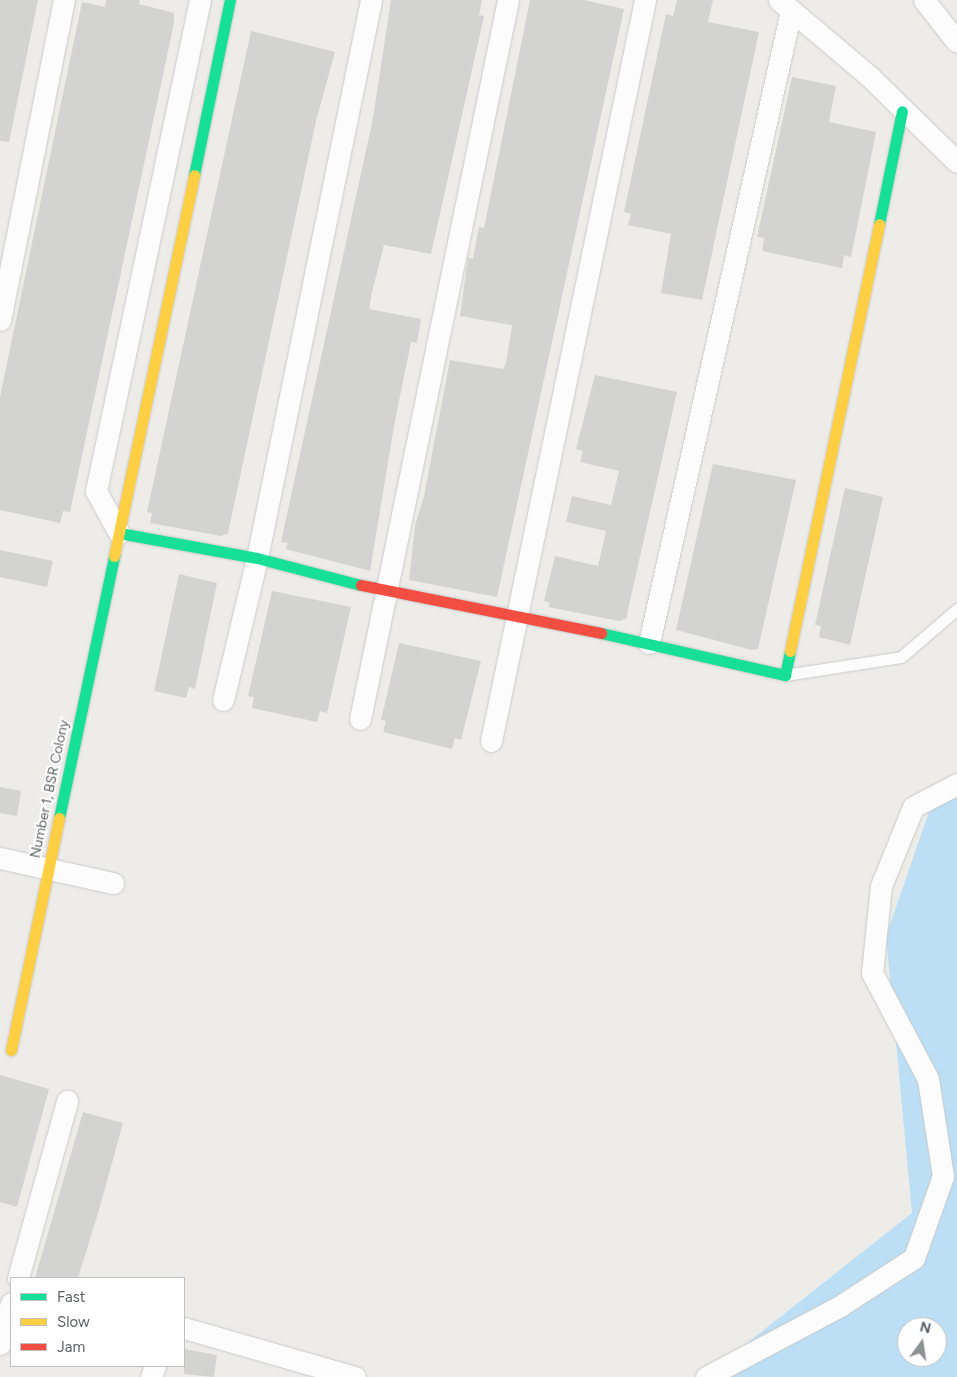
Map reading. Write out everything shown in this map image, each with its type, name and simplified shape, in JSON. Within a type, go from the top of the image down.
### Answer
[{"type":"street","points":[[0,320],[64,0]]},
{"type":"street","points":[[200,0],[96,491],[119,533],[257,558],[386,591],[649,643],[785,675],[902,111]]},
{"type":"street","name":"Number 1, BSR Colony","points":[[11,1050],[230,0]]},
{"type":"street","points":[[223,700],[257,558],[371,0]]},
{"type":"street","points":[[360,719],[508,0]]},
{"type":"street","points":[[491,741],[519,616],[645,0]]},
{"type":"street","points":[[924,0],[957,42]]},
{"type":"street","points":[[649,643],[785,5],[870,77],[902,111],[957,162]]},
{"type":"street","points":[[706,1377],[840,1306],[914,1258],[943,1176],[928,1079],[872,973],[881,886],[914,807],[957,784]]},
{"type":"street","points":[[0,858],[113,884]]},
{"type":"street","points":[[18,1277],[67,1101]]},
{"type":"street","points":[[0,1344],[10,1307]]},
{"type":"street","points":[[185,1328],[290,1368],[355,1377]]},
{"type":"lane","points":[[785,675],[902,657],[957,609]]},
{"type":"water","points":[[957,797],[957,1377],[704,1377],[912,1213],[886,936],[931,806]]},
{"type":"building","points":[[0,0],[38,0],[9,142],[0,141]]},
{"type":"building","points":[[106,0],[140,0],[139,4],[174,13],[174,23],[70,512],[63,511],[60,523],[0,510],[0,397],[82,2],[105,7]]},
{"type":"building","points":[[391,0],[482,0],[479,15],[484,16],[431,254],[384,245],[372,292],[369,309],[421,319],[417,343],[411,342],[394,426],[370,571],[286,549],[288,543],[281,542],[373,118]]},
{"type":"building","points":[[530,0],[584,0],[624,9],[497,597],[409,580],[415,525],[424,496],[450,360],[503,369],[506,363],[512,325],[460,316],[468,258],[473,259],[479,227],[484,228]]},
{"type":"building","points":[[677,0],[713,0],[708,22],[759,32],[702,300],[661,293],[671,234],[628,225],[631,214],[624,212],[666,14],[673,16]]},
{"type":"building","points":[[251,31],[335,52],[316,121],[228,533],[221,536],[150,523],[152,513],[147,512]]},
{"type":"building","points":[[792,77],[836,86],[829,122],[876,132],[851,257],[844,255],[842,268],[762,251],[764,238],[757,237]]},
{"type":"building","points":[[595,375],[677,392],[626,619],[619,621],[548,607],[550,603],[544,601],[555,556],[598,566],[606,531],[566,522],[572,496],[611,505],[619,471],[580,462],[583,451],[576,449]]},
{"type":"building","points":[[713,464],[796,480],[758,649],[752,650],[676,630]]},
{"type":"building","points":[[845,488],[883,497],[850,645],[819,637],[821,626],[815,625]]},
{"type":"building","points":[[0,550],[53,561],[47,587],[0,577]]},
{"type":"building","points":[[179,574],[217,583],[195,689],[189,687],[186,698],[154,691]]},
{"type":"building","points":[[272,591],[351,607],[327,713],[320,711],[317,722],[252,708],[254,697],[248,696]]},
{"type":"building","points":[[399,643],[481,661],[461,740],[455,738],[452,749],[383,732],[386,721],[381,720]]},
{"type":"building","points":[[0,787],[21,791],[17,816],[0,813]]},
{"type":"building","points":[[0,1075],[49,1089],[17,1207],[0,1202]]},
{"type":"building","points":[[83,1112],[123,1123],[78,1277],[35,1277]]},
{"type":"building","points":[[185,1349],[217,1355],[214,1377],[184,1374]]},
{"type":"traffic: fast","points":[[194,175],[230,0]]},
{"type":"traffic: fast","points":[[879,224],[902,111]]},
{"type":"traffic: fast","points":[[119,533],[257,558],[361,585]]},
{"type":"traffic: fast","points":[[59,818],[114,556]]},
{"type":"traffic: fast","points":[[601,633],[785,675],[790,651]]},
{"type":"traffic: slow","points":[[114,556],[194,175]]},
{"type":"traffic: slow","points":[[790,651],[879,224]]},
{"type":"traffic: slow","points":[[11,1050],[59,818]]},
{"type":"traffic: jam","points":[[361,585],[601,633]]}]
